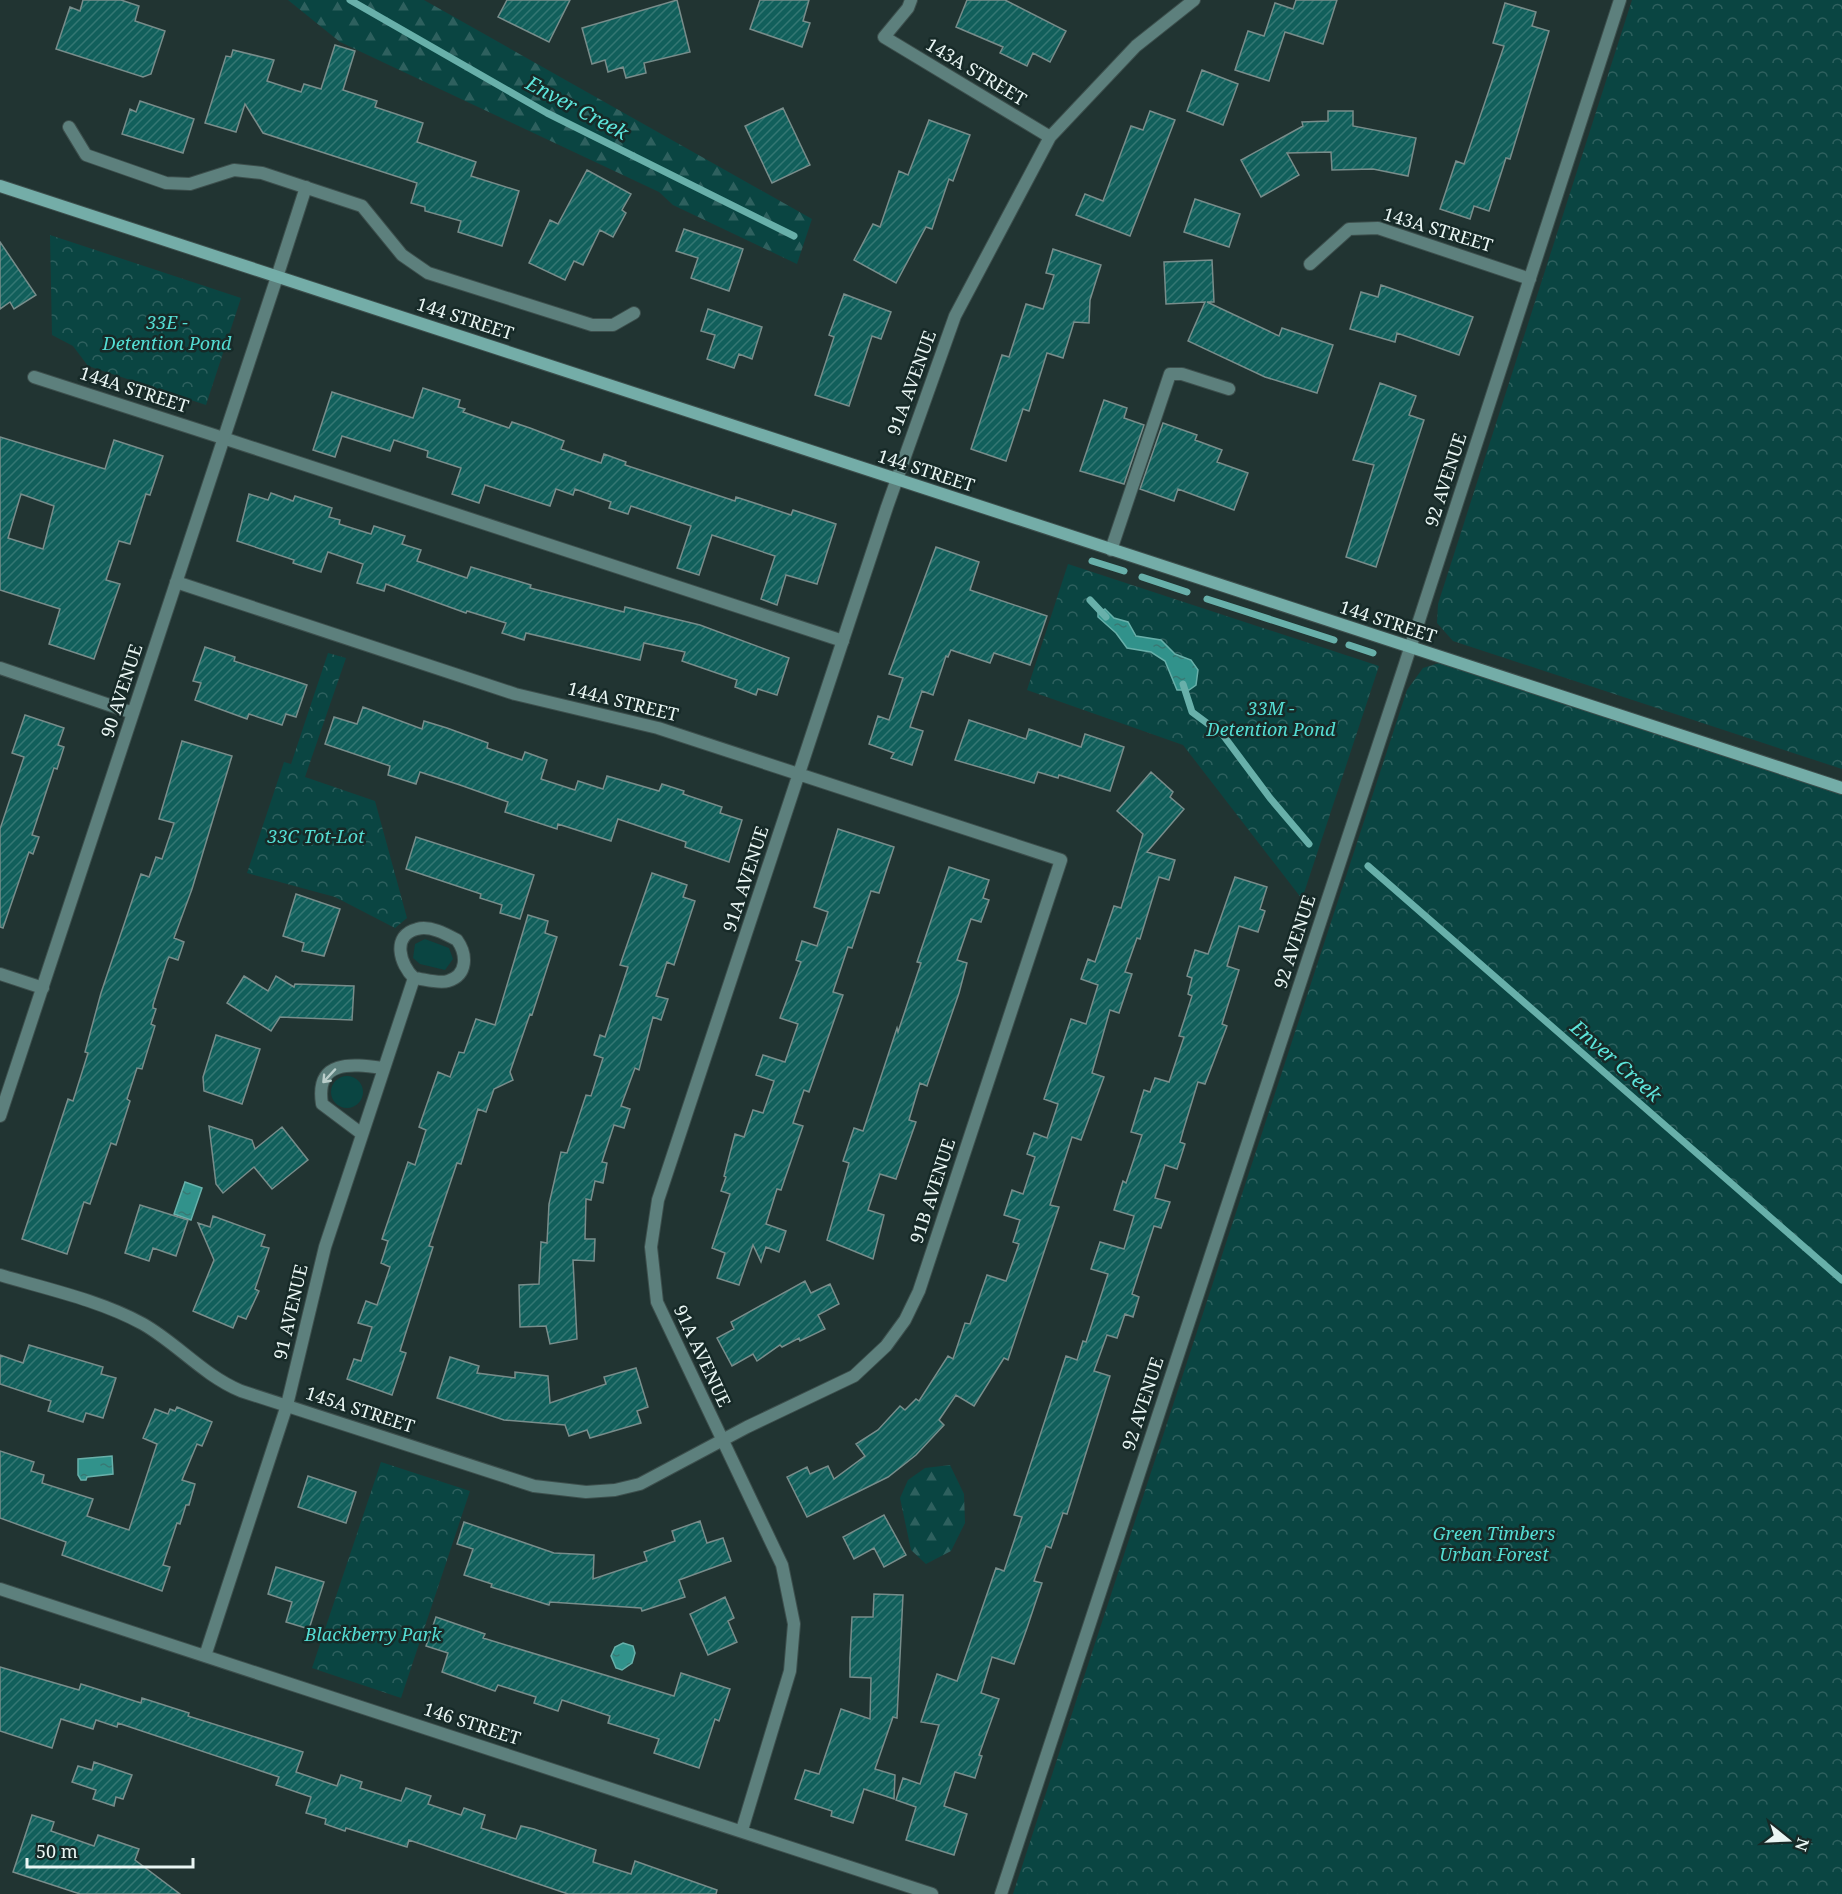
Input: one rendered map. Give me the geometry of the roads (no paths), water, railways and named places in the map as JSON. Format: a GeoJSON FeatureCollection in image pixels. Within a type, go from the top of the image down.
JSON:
{"type":"FeatureCollection","features":[{"type":"Feature","properties":{"kind":"main road","name":"144 STREET"},"geometry":{"type":"LineString","coordinates":[[0,186],[1842,788]]}},
{"type":"Feature","properties":{"kind":"street","name":"143A STREET"},"geometry":{"type":"LineString","coordinates":[[911,0],[908,8],[884,37],[1050,137]]}},
{"type":"Feature","properties":{"kind":"street","name":"91A AVENUE"},"geometry":{"type":"LineString","coordinates":[[742,1830],[790,1671],[794,1624],[782,1565],[662,1319],[651,1266],[653,1232],[663,1185],[896,480],[955,316],[1050,137],[1136,46],[1194,0]]}},
{"type":"Feature","properties":{"kind":"street","name":"92 AVENUE"},"geometry":{"type":"LineString","coordinates":[[1001,1894],[1620,0]]}},
{"type":"Feature","properties":{"kind":"street"},"geometry":{"type":"LineString","coordinates":[[69,127],[86,155],[166,183],[190,184],[234,170],[262,173],[362,206],[402,255],[428,273],[592,325],[614,325],[634,313]]}},
{"type":"Feature","properties":{"kind":"street","name":"90 AVENUE"},"geometry":{"type":"LineString","coordinates":[[0,1116],[306,187]]}},
{"type":"Feature","properties":{"kind":"street","name":"143A STREET"},"geometry":{"type":"LineString","coordinates":[[1310,264],[1349,229],[1378,228],[1530,279]]}},
{"type":"Feature","properties":{"kind":"street"},"geometry":{"type":"LineString","coordinates":[[1111,550],[1170,374],[1182,374],[1229,389]]}},
{"type":"Feature","properties":{"kind":"street","name":"144A STREET"},"geometry":{"type":"LineString","coordinates":[[34,376],[843,641]]}},
{"type":"Feature","properties":{"kind":"street","name":"144A STREET"},"geometry":{"type":"LineString","coordinates":[[176,582],[515,694],[650,725],[1061,860]]}},
{"type":"Feature","properties":{"kind":"street"},"geometry":{"type":"LineString","coordinates":[[0,668],[133,713]]}},
{"type":"Feature","properties":{"kind":"street","name":"91B AVENUE"},"geometry":{"type":"LineString","coordinates":[[722,1441],[854,1376],[886,1346],[905,1320],[919,1291],[1061,860]]}},
{"type":"Feature","properties":{"kind":"street"},"geometry":{"type":"LineString","coordinates":[[417,929],[431,929],[457,940],[465,957],[462,969],[456,977],[447,982],[414,978],[401,960],[400,947],[407,934],[417,929]]}},
{"type":"Feature","properties":{"kind":"street"},"geometry":{"type":"LineString","coordinates":[[0,974],[43,987]]}},
{"type":"Feature","properties":{"kind":"street","name":"91 AVENUE"},"geometry":{"type":"LineString","coordinates":[[205,1656],[287,1405],[325,1247],[414,978]]}},
{"type":"Feature","properties":{"kind":"street"},"geometry":{"type":"LineString","coordinates":[[362,1134],[322,1104],[323,1082],[329,1073],[339,1066],[383,1068]]}},
{"type":"Feature","properties":{"kind":"street","name":"145A STREET"},"geometry":{"type":"LineString","coordinates":[[0,1275],[111,1309],[144,1325],[224,1384],[534,1486],[586,1492],[615,1490],[640,1484],[722,1441]]}},
{"type":"Feature","properties":{"kind":"street","name":"146 STREET"},"geometry":{"type":"LineString","coordinates":[[0,1589],[932,1894]]}},
{"type":"Feature","properties":{"kind":"water"},"geometry":{"type":"Polygon","coordinates":[[[1105,609],[1114,618],[1128,622],[1136,636],[1161,640],[1175,654],[1191,660],[1198,670],[1196,685],[1189,690],[1177,690],[1165,661],[1151,652],[1127,648],[1116,633],[1098,617],[1098,613],[1105,609]]]}},
{"type":"Feature","properties":{"kind":"water"},"geometry":{"type":"Polygon","coordinates":[[[185,1182],[202,1188],[191,1220],[174,1214],[185,1182]]]}},
{"type":"Feature","properties":{"kind":"water"},"geometry":{"type":"Polygon","coordinates":[[[112,1456],[113,1474],[87,1477],[86,1480],[81,1480],[78,1475],[78,1459],[112,1456]]]}},
{"type":"Feature","properties":{"kind":"water"},"geometry":{"type":"Polygon","coordinates":[[[623,1643],[633,1646],[635,1653],[632,1663],[622,1670],[616,1668],[611,1656],[615,1647],[623,1643]]]}},
{"type":"Feature","properties":{"kind":"waterway","name":"Enver Creek"},"geometry":{"type":"LineString","coordinates":[[350,0],[547,113],[794,236]]}},
{"type":"Feature","properties":{"kind":"waterway"},"geometry":{"type":"LineString","coordinates":[[1092,561],[1124,571]]}},
{"type":"Feature","properties":{"kind":"waterway"},"geometry":{"type":"LineString","coordinates":[[1142,577],[1187,592]]}},
{"type":"Feature","properties":{"kind":"waterway"},"geometry":{"type":"LineString","coordinates":[[1207,599],[1334,640]]}},
{"type":"Feature","properties":{"kind":"waterway","name":"Enver Creek"},"geometry":{"type":"LineString","coordinates":[[1090,600],[1106,617]]}},
{"type":"Feature","properties":{"kind":"waterway"},"geometry":{"type":"LineString","coordinates":[[1349,645],[1373,653]]}},
{"type":"Feature","properties":{"kind":"waterway","name":"Enver Creek"},"geometry":{"type":"LineString","coordinates":[[1183,684],[1192,712],[1223,735],[1270,798],[1309,844]]}},
{"type":"Feature","properties":{"kind":"waterway","name":"Enver Creek"},"geometry":{"type":"LineString","coordinates":[[1368,866],[1842,1280]]}},
{"type":"Feature","properties":{"kind":"park label","name":"33E - Detention Pond"},"geometry":{"type":"Point","coordinates":[167,333]}},
{"type":"Feature","properties":{"kind":"park label","name":"33M - Detention Pond"},"geometry":{"type":"Point","coordinates":[1271,719]}},
{"type":"Feature","properties":{"kind":"park label","name":"33C Tot-Lot"},"geometry":{"type":"Point","coordinates":[316,837]}},
{"type":"Feature","properties":{"kind":"park label","name":"Green Timbers Urban Forest"},"geometry":{"type":"Point","coordinates":[1494,1544]}},
{"type":"Feature","properties":{"kind":"park label","name":"Blackberry Park"},"geometry":{"type":"Point","coordinates":[373,1635]}}]}
